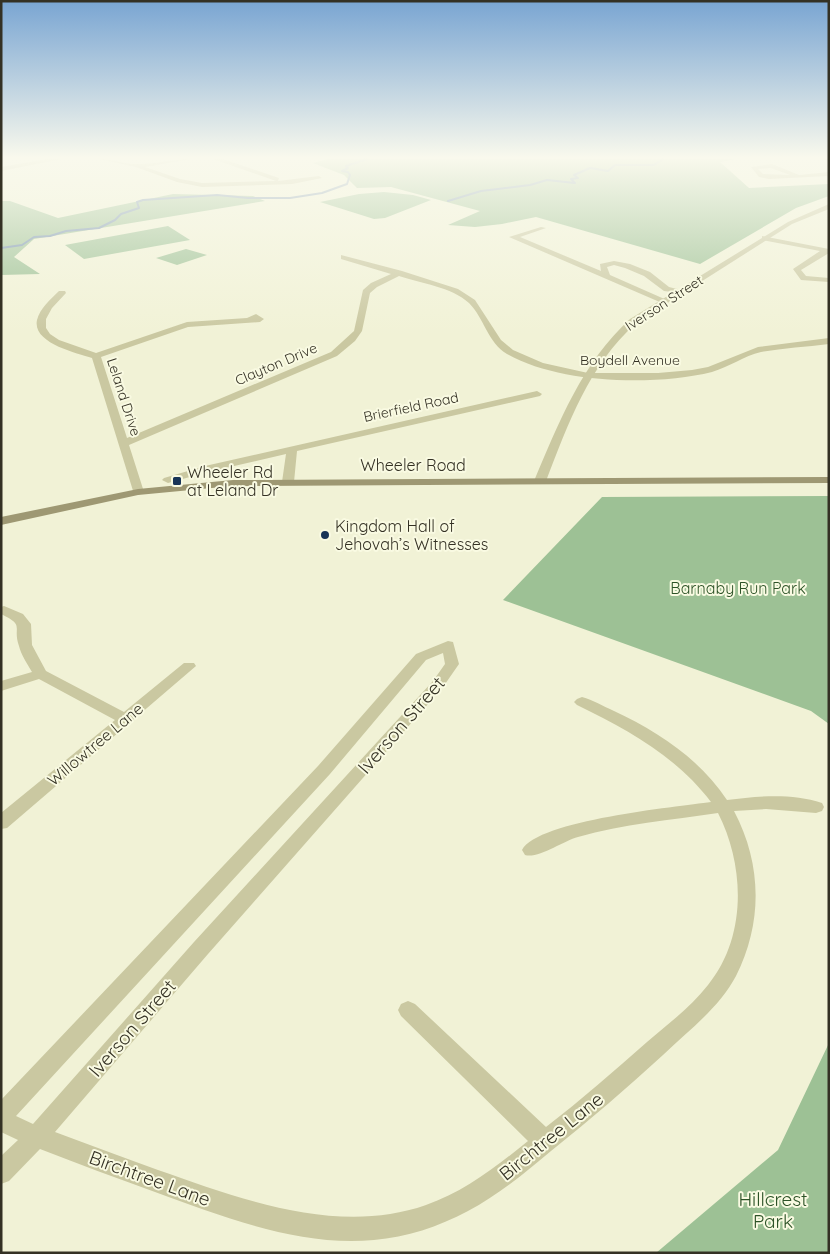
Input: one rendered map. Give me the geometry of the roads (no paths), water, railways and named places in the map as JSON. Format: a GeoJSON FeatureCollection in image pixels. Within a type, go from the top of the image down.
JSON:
{"type":"FeatureCollection","features":[{"type":"Feature","properties":{"kind":"main road","name":"Wheeler Road"},"geometry":{"type":"LineString","coordinates":[[1,521],[138,492],[203,485],[288,482],[829,480]]}},
{"type":"Feature","properties":{"kind":"street","name":"Iverson Street"},"geometry":{"type":"LineString","coordinates":[[540,481],[588,376],[612,340],[622,330],[664,301],[800,218]]}},
{"type":"Feature","properties":{"kind":"street"},"geometry":{"type":"LineString","coordinates":[[543,228],[513,237],[664,301]]}},
{"type":"Feature","properties":{"kind":"street"},"geometry":{"type":"LineString","coordinates":[[765,238],[827,251]]}},
{"type":"Feature","properties":{"kind":"street"},"geometry":{"type":"LineString","coordinates":[[827,251],[797,268],[804,278],[829,280]]}},
{"type":"Feature","properties":{"kind":"street","name":"Boydell Avenue"},"geometry":{"type":"LineString","coordinates":[[344,256],[443,286],[464,296],[474,306],[498,342],[510,352],[552,368],[588,376],[641,376],[692,373],[711,369],[758,350],[829,341]]}},
{"type":"Feature","properties":{"kind":"street"},"geometry":{"type":"LineString","coordinates":[[606,276],[603,266],[618,264],[647,274],[667,289],[681,291]]}},
{"type":"Feature","properties":{"kind":"street","name":"Clayton Drive"},"geometry":{"type":"LineString","coordinates":[[124,443],[334,354],[352,339],[358,331],[366,292],[374,285],[399,273]]}},
{"type":"Feature","properties":{"kind":"street","name":"Leland Drive"},"geometry":{"type":"LineString","coordinates":[[62,293],[45,309],[41,324],[44,334],[60,344],[96,356],[138,492]]}},
{"type":"Feature","properties":{"kind":"street"},"geometry":{"type":"LineString","coordinates":[[96,356],[187,325],[250,319]]}},
{"type":"Feature","properties":{"kind":"street","name":"Brierfield Road"},"geometry":{"type":"LineString","coordinates":[[168,480],[196,471],[537,394]]}},
{"type":"Feature","properties":{"kind":"street"},"geometry":{"type":"LineString","coordinates":[[288,482],[292,449]]}},
{"type":"Feature","properties":{"kind":"street"},"geometry":{"type":"LineString","coordinates":[[4,610],[18,617],[24,624],[25,645],[40,674],[126,719]]}},
{"type":"Feature","properties":{"kind":"street","name":"Iverson Street"},"geometry":{"type":"LineString","coordinates":[[1,1116],[318,777],[421,657],[448,645],[452,664],[438,684],[36,1137],[1,1173]]}},
{"type":"Feature","properties":{"kind":"street","name":"Willowtree Lane"},"geometry":{"type":"LineString","coordinates":[[1,822],[189,666]]}},
{"type":"Feature","properties":{"kind":"street"},"geometry":{"type":"LineString","coordinates":[[1,686],[40,674]]}},
{"type":"Feature","properties":{"kind":"street","name":"Birchtree Lane"},"geometry":{"type":"LineString","coordinates":[[1,1121],[36,1137],[212,1200],[276,1218],[330,1229],[406,1223],[444,1211],[466,1201],[493,1183],[583,1112],[710,997],[727,973],[740,943],[747,910],[748,878],[742,848],[723,807],[703,783],[668,749],[641,731],[582,702]]}},
{"type":"Feature","properties":{"kind":"street"},"geometry":{"type":"LineString","coordinates":[[531,850],[561,835],[600,825],[778,801],[816,807]]}},
{"type":"Feature","properties":{"kind":"street"},"geometry":{"type":"LineString","coordinates":[[408,1010],[545,1142]]}},
{"type":"Feature","properties":{"kind":"waterway"},"geometry":{"type":"LineString","coordinates":[[1,248],[22,245],[34,237],[50,236],[66,231],[99,228],[117,218]]}},
{"type":"Feature","properties":{"kind":"place","name":"Wheeler Rd at Leland Dr"},"geometry":{"type":"Point","coordinates":[177,481]}},
{"type":"Feature","properties":{"kind":"place","name":"Kingdom Hall of Jehovah’s Witnesses"},"geometry":{"type":"Point","coordinates":[325,535]}},
{"type":"Feature","properties":{"kind":"park label","name":"Barnaby Run Park"},"geometry":{"type":"Point","coordinates":[738,588]}},
{"type":"Feature","properties":{"kind":"park label","name":"Hillcrest Park"},"geometry":{"type":"Point","coordinates":[773,1210]}}]}
